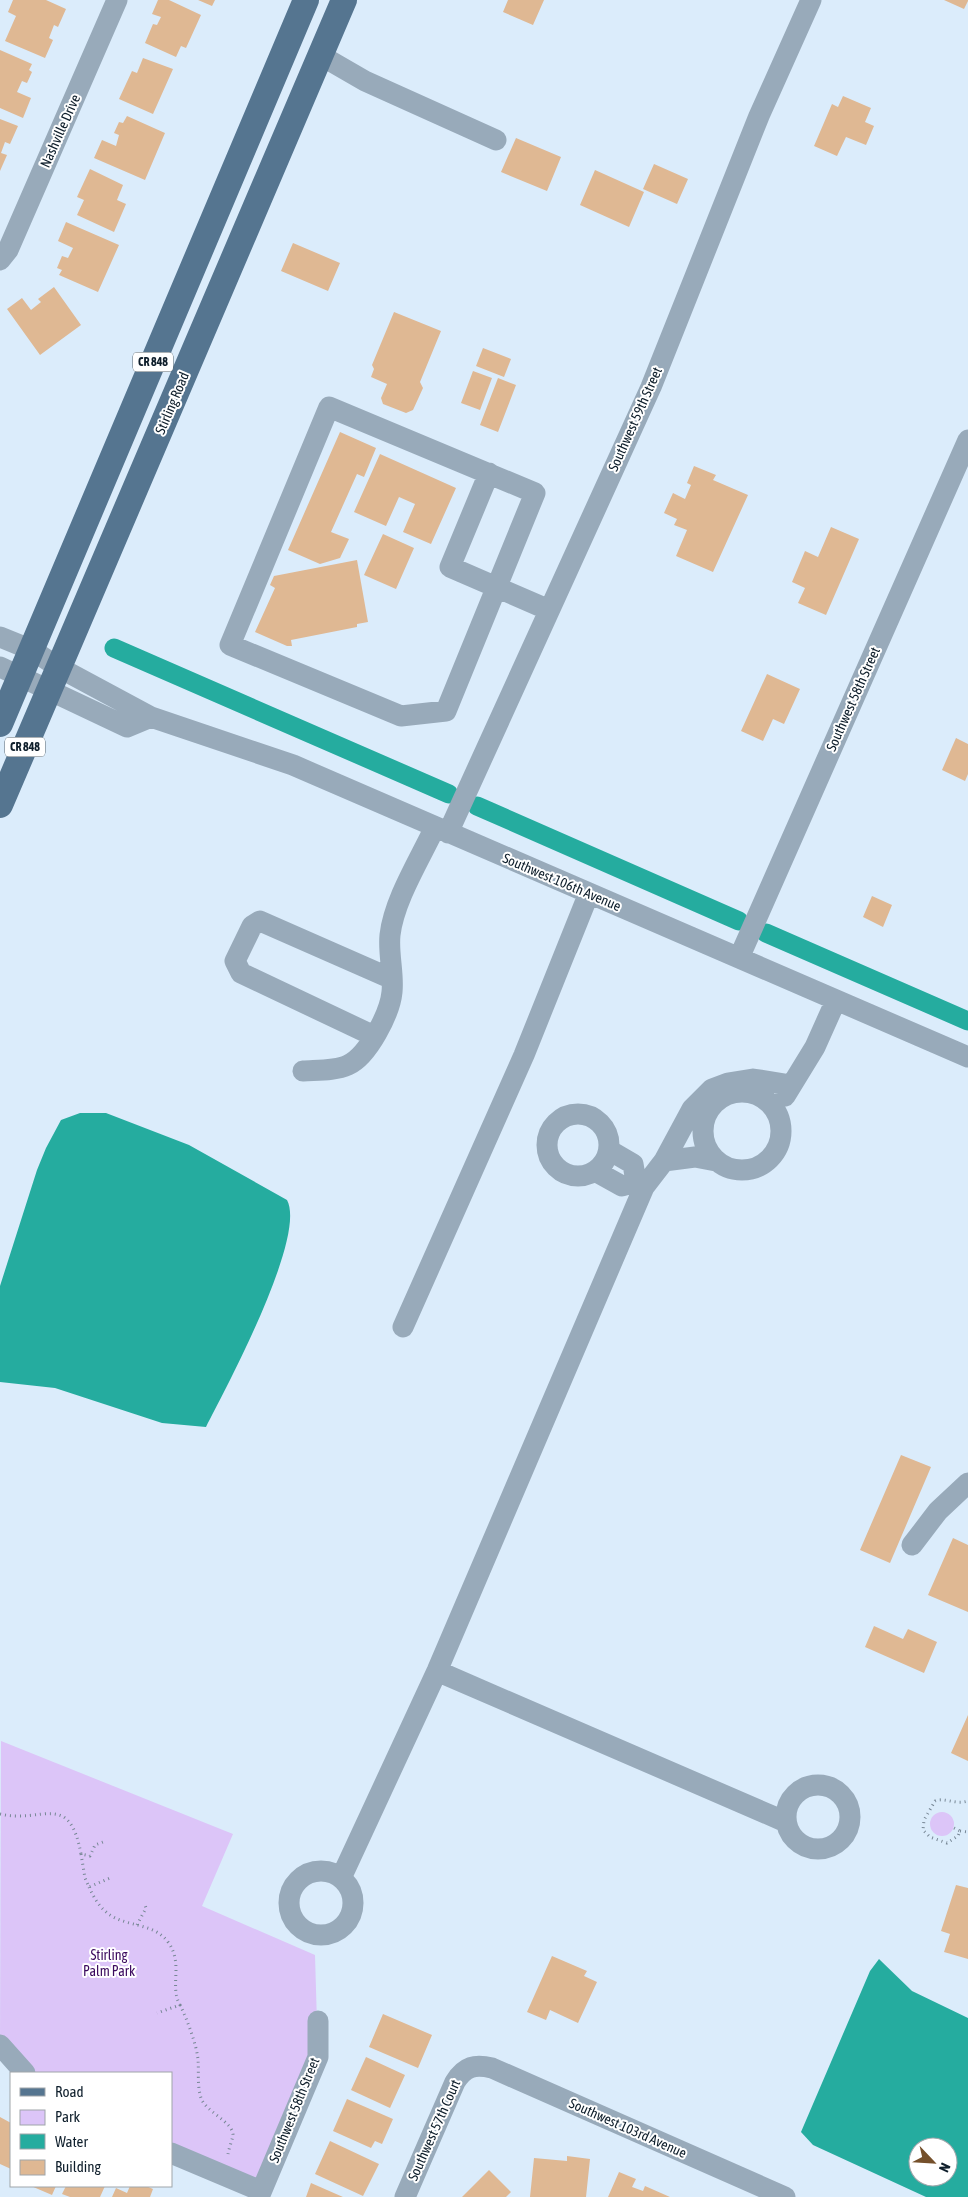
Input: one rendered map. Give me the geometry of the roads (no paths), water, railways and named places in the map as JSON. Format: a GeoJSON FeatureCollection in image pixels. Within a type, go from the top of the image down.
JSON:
{"type":"FeatureCollection","features":[{"type":"Feature","properties":{"kind":"main road","name":"CR 848"},"geometry":{"type":"LineString","coordinates":[[0,724],[10,671],[32,650],[306,0]]}},
{"type":"Feature","properties":{"kind":"main road","name":"Stirling Road"},"geometry":{"type":"LineString","coordinates":[[0,805],[344,0]]}},
{"type":"Feature","properties":{"kind":"street","name":"Nashville Drive"},"geometry":{"type":"LineString","coordinates":[[0,260],[8,250],[118,0]]}},
{"type":"Feature","properties":{"kind":"street","name":"Southwest 59th Street"},"geometry":{"type":"LineString","coordinates":[[303,1071],[349,1065],[358,1057],[374,1036],[390,1004],[392,979],[390,935],[396,912],[442,830],[549,610],[651,387],[759,116],[811,0]]}},
{"type":"Feature","properties":{"kind":"street"},"geometry":{"type":"LineString","coordinates":[[320,55],[364,81],[496,140]]}},
{"type":"Feature","properties":{"kind":"street"},"geometry":{"type":"LineString","coordinates":[[330,407],[535,493],[497,586],[446,711],[401,716],[230,644],[330,407]]}},
{"type":"Feature","properties":{"kind":"street","name":"Southwest 58th Street"},"geometry":{"type":"LineString","coordinates":[[739,958],[968,440]]}},
{"type":"Feature","properties":{"kind":"street"},"geometry":{"type":"LineString","coordinates":[[489,473],[450,567],[549,610]]}},
{"type":"Feature","properties":{"kind":"street","name":"Southwest 106th Avenue"},"geometry":{"type":"LineString","coordinates":[[0,637],[32,650],[54,678],[127,727],[151,717],[293,765],[968,1058]]}},
{"type":"Feature","properties":{"kind":"street"},"geometry":{"type":"LineString","coordinates":[[10,671],[54,678]]}},
{"type":"Feature","properties":{"kind":"street"},"geometry":{"type":"LineString","coordinates":[[403,1327],[524,1054],[589,893]]}},
{"type":"Feature","properties":{"kind":"street"},"geometry":{"type":"LineString","coordinates":[[374,1036],[241,973],[235,961],[252,926],[260,921],[392,979]]}},
{"type":"Feature","properties":{"kind":"street"},"geometry":{"type":"LineString","coordinates":[[779,1118],[763,1098],[739,1092],[726,1096],[716,1103],[706,1119],[704,1138],[708,1150],[716,1160],[727,1167],[740,1171],[764,1164],[773,1155],[779,1143],[781,1131],[779,1118],[781,1103],[815,1047],[836,1000]]}},
{"type":"Feature","properties":{"kind":"street"},"geometry":{"type":"LineString","coordinates":[[664,1161],[692,1109],[712,1089],[728,1083],[753,1079],[791,1085]]}},
{"type":"Feature","properties":{"kind":"street"},"geometry":{"type":"LineString","coordinates":[[763,1098],[791,1085]]}},
{"type":"Feature","properties":{"kind":"street"},"geometry":{"type":"LineString","coordinates":[[581,1114],[600,1122],[606,1130],[609,1150],[606,1160],[595,1172],[581,1177],[570,1176],[561,1172],[553,1165],[548,1155],[548,1135],[554,1125],[561,1119],[581,1114]]}},
{"type":"Feature","properties":{"kind":"street"},"geometry":{"type":"LineString","coordinates":[[341,1878],[437,1671],[640,1184],[664,1161],[688,1143],[704,1138]]}},
{"type":"Feature","properties":{"kind":"street"},"geometry":{"type":"LineString","coordinates":[[609,1150],[633,1164],[640,1184]]}},
{"type":"Feature","properties":{"kind":"street"},"geometry":{"type":"LineString","coordinates":[[664,1161],[695,1157],[716,1160]]}},
{"type":"Feature","properties":{"kind":"street"},"geometry":{"type":"LineString","coordinates":[[595,1172],[622,1186],[640,1184]]}},
{"type":"Feature","properties":{"kind":"street"},"geometry":{"type":"LineString","coordinates":[[912,1544],[938,1511],[968,1483]]}},
{"type":"Feature","properties":{"kind":"street"},"geometry":{"type":"LineString","coordinates":[[437,1671],[786,1822]]}},
{"type":"Feature","properties":{"kind":"street","name":"Southwest 58th Street"},"geometry":{"type":"LineString","coordinates":[[260,2194],[318,2057],[318,2021]]}},
{"type":"Feature","properties":{"kind":"street"},"geometry":{"type":"LineString","coordinates":[[0,2045],[24,2072]]}},
{"type":"Feature","properties":{"kind":"street","name":"Southwest 103rd Avenue"},"geometry":{"type":"LineString","coordinates":[[468,2067],[478,2065],[492,2068],[785,2197]]}},
{"type":"Feature","properties":{"kind":"street","name":"Southwest 57th Court"},"geometry":{"type":"LineString","coordinates":[[405,2197],[455,2082],[468,2067]]}},
{"type":"Feature","properties":{"kind":"street"},"geometry":{"type":"LineString","coordinates":[[172,2153],[260,2194]]}},
{"type":"Feature","properties":{"kind":"water"},"geometry":{"type":"Polygon","coordinates":[[[80,1113],[106,1113],[189,1145],[287,1200],[290,1219],[286,1246],[275,1278],[246,1348],[206,1427],[162,1423],[55,1388],[0,1382],[0,1286],[37,1170],[46,1148],[61,1120],[80,1113]]]}},
{"type":"Feature","properties":{"kind":"water"},"geometry":{"type":"Polygon","coordinates":[[[879,1959],[912,1991],[968,2018],[968,2197],[926,2197],[813,2145],[801,2132],[870,1971],[879,1959]]]}},
{"type":"Feature","properties":{"kind":"waterway"},"geometry":{"type":"LineString","coordinates":[[114,648],[449,794]]}},
{"type":"Feature","properties":{"kind":"waterway"},"geometry":{"type":"LineString","coordinates":[[477,806],[739,921]]}},
{"type":"Feature","properties":{"kind":"waterway"},"geometry":{"type":"LineString","coordinates":[[766,933],[968,1021]]}},
{"type":"Feature","properties":{"kind":"park label","name":"Stirling Palm Park"},"geometry":{"type":"Point","coordinates":[109,1964]}}]}
